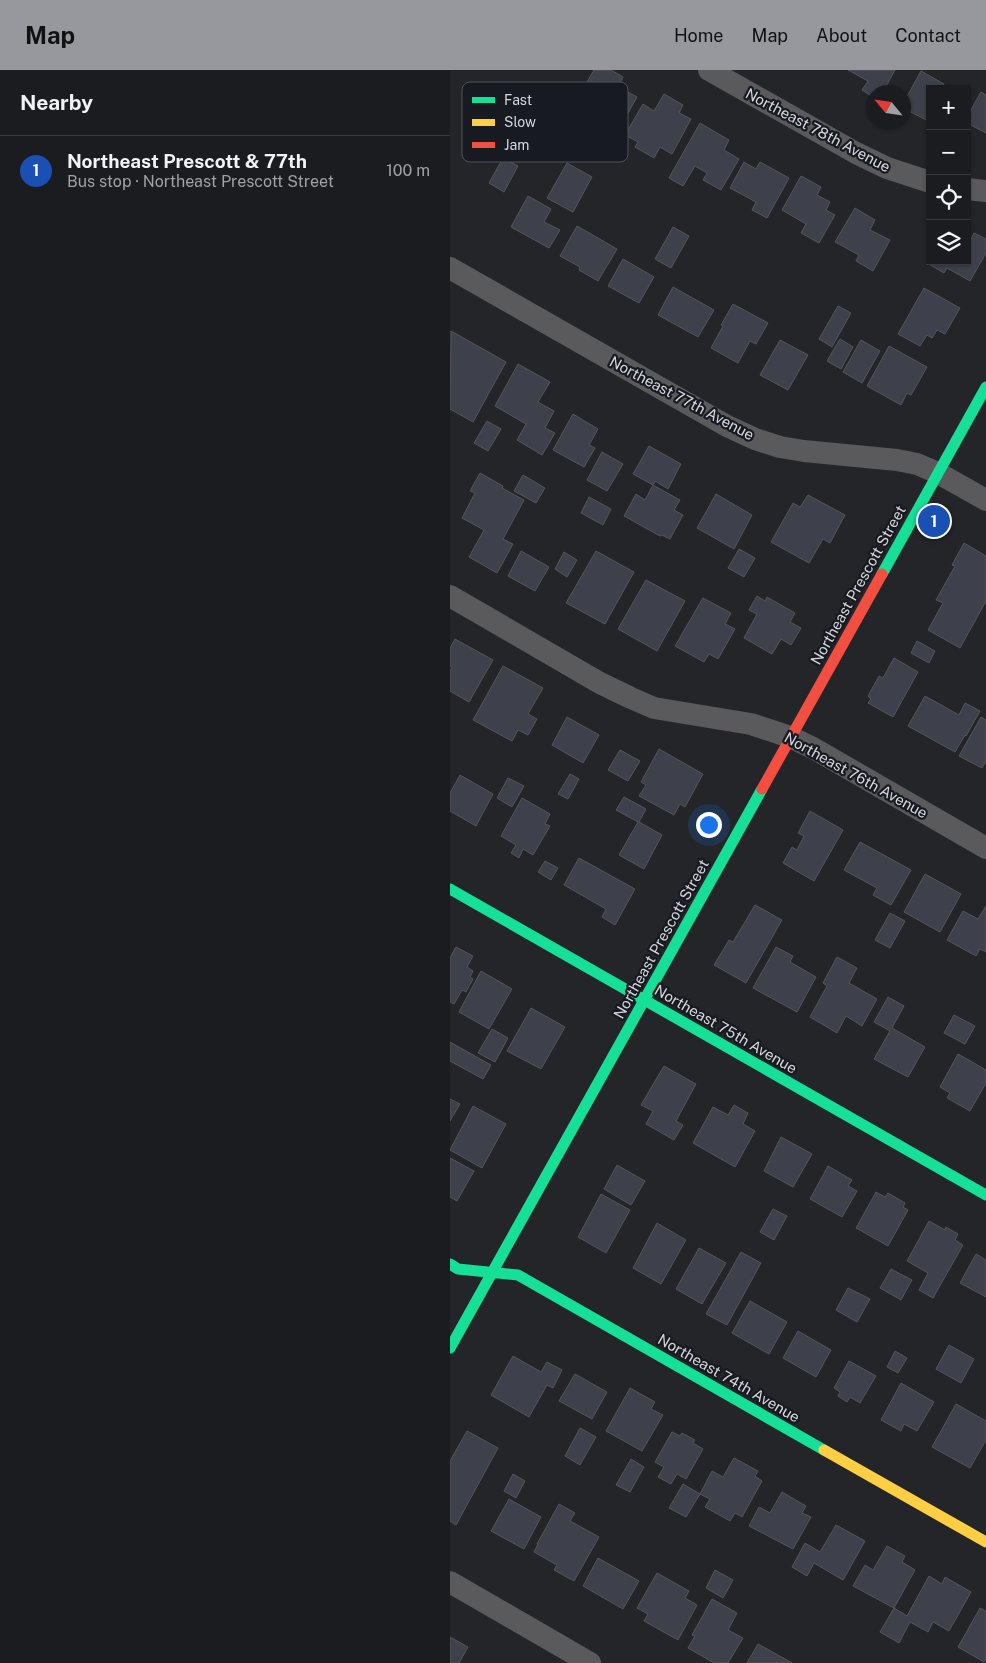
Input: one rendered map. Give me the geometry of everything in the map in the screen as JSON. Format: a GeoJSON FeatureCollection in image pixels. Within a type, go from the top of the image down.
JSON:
{"type":"FeatureCollection","features":[{"type":"Feature","properties":{"kind":"street","name":"Northeast 78th Avenue"},"geometry":{"type":"LineString","coordinates":[[709,70],[856,153],[887,168],[926,181]]}},
{"type":"Feature","properties":{"kind":"street"},"geometry":{"type":"LineString","coordinates":[[971,189],[986,191]]}},
{"type":"Feature","properties":{"kind":"street","name":"Northeast 77th Avenue"},"geometry":{"type":"LineString","coordinates":[[450,268],[727,426],[755,439],[780,447],[804,451],[898,460],[917,464],[938,473],[986,500]]}},
{"type":"Feature","properties":{"kind":"street","name":"Northeast Prescott Street"},"geometry":{"type":"LineString","coordinates":[[450,1348],[986,386]]}},
{"type":"Feature","properties":{"kind":"street","name":"Northeast 76th Avenue"},"geometry":{"type":"LineString","coordinates":[[450,596],[600,683],[654,708],[751,724],[790,737],[813,748],[986,848]]}},
{"type":"Feature","properties":{"kind":"street","name":"Northeast 75th Avenue"},"geometry":{"type":"LineString","coordinates":[[450,889],[986,1195]]}},
{"type":"Feature","properties":{"kind":"street","name":"Northeast 74th Avenue"},"geometry":{"type":"LineString","coordinates":[[450,1264],[458,1269],[518,1275],[986,1542]]}},
{"type":"Feature","properties":{"kind":"street"},"geometry":{"type":"LineString","coordinates":[[450,1582],[590,1663]]}},
{"type":"Feature","properties":{"kind":"building"},"geometry":{"type":"Polygon","coordinates":[[[594,70],[611,70],[623,77],[620,82],[587,82],[594,70]]]}},
{"type":"Feature","properties":{"kind":"building"},"geometry":{"type":"Polygon","coordinates":[[[848,70],[895,70],[887,85],[866,85],[866,93],[862,90],[868,81],[848,70]]]}},
{"type":"Feature","properties":{"kind":"building"},"geometry":{"type":"Polygon","coordinates":[[[921,71],[944,84],[926,85],[926,120],[911,112],[911,89],[921,71]]]}},
{"type":"Feature","properties":{"kind":"building"},"geometry":{"type":"Polygon","coordinates":[[[628,92],[637,97],[628,113],[628,92]]]}},
{"type":"Feature","properties":{"kind":"building"},"geometry":{"type":"Polygon","coordinates":[[[981,92],[986,95],[986,133],[971,125],[971,110],[981,92]]]}},
{"type":"Feature","properties":{"kind":"building"},"geometry":{"type":"Polygon","coordinates":[[[664,94],[683,105],[679,113],[691,119],[672,154],[660,147],[654,158],[635,147],[638,142],[628,137],[628,130],[643,104],[654,111],[664,94]]]}},
{"type":"Feature","properties":{"kind":"building"},"geometry":{"type":"Polygon","coordinates":[[[700,123],[729,140],[724,150],[739,159],[721,190],[703,180],[707,173],[695,166],[683,186],[669,178],[700,123]]]}},
{"type":"Feature","properties":{"kind":"building"},"geometry":{"type":"Polygon","coordinates":[[[501,162],[510,162],[518,166],[504,192],[489,183],[501,162]]]}},
{"type":"Feature","properties":{"kind":"building"},"geometry":{"type":"Polygon","coordinates":[[[744,162],[756,169],[760,162],[789,178],[767,218],[752,210],[756,202],[730,188],[744,162]]]}},
{"type":"Feature","properties":{"kind":"building"},"geometry":{"type":"Polygon","coordinates":[[[567,163],[592,177],[573,212],[547,198],[567,163]]]}},
{"type":"Feature","properties":{"kind":"building"},"geometry":{"type":"Polygon","coordinates":[[[801,176],[821,187],[817,195],[830,202],[826,210],[835,215],[819,243],[801,233],[806,224],[782,210],[801,176]]]}},
{"type":"Feature","properties":{"kind":"building"},"geometry":{"type":"Polygon","coordinates":[[[528,196],[551,209],[544,222],[560,230],[549,248],[511,227],[528,196]]]}},
{"type":"Feature","properties":{"kind":"building"},"geometry":{"type":"Polygon","coordinates":[[[855,208],[875,220],[870,230],[890,240],[873,271],[856,261],[859,255],[835,242],[855,208]]]}},
{"type":"Feature","properties":{"kind":"building"},"geometry":{"type":"Polygon","coordinates":[[[577,226],[617,249],[598,281],[579,270],[580,267],[560,256],[577,226]]]}},
{"type":"Feature","properties":{"kind":"building"},"geometry":{"type":"Polygon","coordinates":[[[673,227],[689,236],[671,268],[655,259],[673,227]]]}},
{"type":"Feature","properties":{"kind":"building"},"geometry":{"type":"Polygon","coordinates":[[[974,233],[986,239],[986,253],[970,281],[947,268],[944,273],[930,265],[971,265],[971,239],[974,233]]]}},
{"type":"Feature","properties":{"kind":"building"},"geometry":{"type":"Polygon","coordinates":[[[623,259],[654,277],[639,303],[608,286],[623,259]]]}},
{"type":"Feature","properties":{"kind":"building"},"geometry":{"type":"Polygon","coordinates":[[[673,287],[714,310],[698,337],[658,315],[673,287]]]}},
{"type":"Feature","properties":{"kind":"building"},"geometry":{"type":"Polygon","coordinates":[[[924,288],[960,308],[945,334],[937,330],[932,338],[927,335],[920,346],[898,334],[924,288]]]}},
{"type":"Feature","properties":{"kind":"building"},"geometry":{"type":"Polygon","coordinates":[[[733,304],[768,323],[756,344],[750,341],[738,363],[711,348],[733,304]]]}},
{"type":"Feature","properties":{"kind":"building"},"geometry":{"type":"Polygon","coordinates":[[[838,306],[851,313],[832,347],[819,339],[838,306]]]}},
{"type":"Feature","properties":{"kind":"building"},"geometry":{"type":"Polygon","coordinates":[[[451,331],[506,362],[473,422],[450,409],[451,331]]]}},
{"type":"Feature","properties":{"kind":"building"},"geometry":{"type":"Polygon","coordinates":[[[840,339],[853,347],[841,369],[827,361],[840,339]]]}},
{"type":"Feature","properties":{"kind":"building"},"geometry":{"type":"Polygon","coordinates":[[[780,340],[808,355],[788,390],[760,375],[780,340]]]}},
{"type":"Feature","properties":{"kind":"building"},"geometry":{"type":"Polygon","coordinates":[[[861,340],[880,351],[862,383],[843,372],[861,340]]]}},
{"type":"Feature","properties":{"kind":"building"},"geometry":{"type":"Polygon","coordinates":[[[889,346],[927,367],[911,395],[907,393],[901,405],[867,386],[889,346]]]}},
{"type":"Feature","properties":{"kind":"building"},"geometry":{"type":"Polygon","coordinates":[[[518,364],[550,382],[538,402],[554,411],[545,428],[555,433],[542,455],[517,440],[526,424],[495,406],[518,364]]]}},
{"type":"Feature","properties":{"kind":"building"},"geometry":{"type":"Polygon","coordinates":[[[573,414],[598,429],[589,445],[595,448],[584,467],[553,450],[573,414]]]}},
{"type":"Feature","properties":{"kind":"building"},"geometry":{"type":"Polygon","coordinates":[[[487,421],[501,429],[488,451],[474,443],[487,421]]]}},
{"type":"Feature","properties":{"kind":"building"},"geometry":{"type":"Polygon","coordinates":[[[649,446],[681,464],[668,489],[655,481],[653,485],[633,474],[649,446]]]}},
{"type":"Feature","properties":{"kind":"building"},"geometry":{"type":"Polygon","coordinates":[[[602,452],[623,464],[607,491],[587,480],[602,452]]]}},
{"type":"Feature","properties":{"kind":"building"},"geometry":{"type":"Polygon","coordinates":[[[480,473],[524,500],[503,539],[513,544],[497,573],[469,557],[484,530],[462,518],[475,493],[470,491],[480,473]]]}},
{"type":"Feature","properties":{"kind":"building"},"geometry":{"type":"Polygon","coordinates":[[[523,475],[545,488],[536,503],[514,491],[523,475]]]}},
{"type":"Feature","properties":{"kind":"building"},"geometry":{"type":"Polygon","coordinates":[[[653,485],[680,500],[674,510],[683,515],[670,539],[662,535],[660,536],[624,516],[636,494],[645,500],[653,485]]]}},
{"type":"Feature","properties":{"kind":"building"},"geometry":{"type":"Polygon","coordinates":[[[716,494],[752,515],[734,549],[697,528],[716,494]]]}},
{"type":"Feature","properties":{"kind":"building"},"geometry":{"type":"Polygon","coordinates":[[[808,495],[845,515],[830,543],[823,539],[809,563],[771,542],[793,503],[800,507],[808,495]]]}},
{"type":"Feature","properties":{"kind":"building"},"geometry":{"type":"Polygon","coordinates":[[[589,497],[611,509],[603,525],[581,513],[589,497]]]}},
{"type":"Feature","properties":{"kind":"building"},"geometry":{"type":"Polygon","coordinates":[[[964,543],[986,556],[986,601],[960,648],[928,630],[943,603],[936,600],[955,566],[952,565],[964,543]]]}},
{"type":"Feature","properties":{"kind":"building"},"geometry":{"type":"Polygon","coordinates":[[[739,549],[755,558],[744,577],[728,568],[739,549]]]}},
{"type":"Feature","properties":{"kind":"building"},"geometry":{"type":"Polygon","coordinates":[[[521,551],[549,567],[535,591],[508,576],[521,551]]]}},
{"type":"Feature","properties":{"kind":"building"},"geometry":{"type":"Polygon","coordinates":[[[596,551],[634,572],[605,624],[566,603],[596,551]]]}},
{"type":"Feature","properties":{"kind":"building"},"geometry":{"type":"Polygon","coordinates":[[[564,552],[577,560],[567,577],[555,569],[564,552]]]}},
{"type":"Feature","properties":{"kind":"building"},"geometry":{"type":"Polygon","coordinates":[[[646,580],[685,601],[657,651],[618,629],[646,580]]]}},
{"type":"Feature","properties":{"kind":"building"},"geometry":{"type":"Polygon","coordinates":[[[757,596],[765,601],[767,597],[795,613],[790,622],[801,628],[791,645],[781,639],[772,654],[744,638],[757,614],[749,610],[757,596]]]}},
{"type":"Feature","properties":{"kind":"building"},"geometry":{"type":"Polygon","coordinates":[[[703,598],[731,613],[725,624],[735,629],[718,659],[709,654],[704,662],[675,646],[703,598]]]}},
{"type":"Feature","properties":{"kind":"building"},"geometry":{"type":"Polygon","coordinates":[[[455,639],[493,660],[469,702],[450,691],[450,671],[452,667],[450,666],[450,648],[455,639]]]}},
{"type":"Feature","properties":{"kind":"building"},"geometry":{"type":"Polygon","coordinates":[[[917,641],[935,651],[929,663],[911,653],[917,641]]]}},
{"type":"Feature","properties":{"kind":"building"},"geometry":{"type":"Polygon","coordinates":[[[894,658],[918,672],[893,717],[868,703],[871,699],[868,696],[879,676],[883,678],[894,658]]]}},
{"type":"Feature","properties":{"kind":"building"},"geometry":{"type":"Polygon","coordinates":[[[503,666],[543,688],[528,714],[537,719],[528,735],[518,730],[512,741],[473,720],[503,666]]]}},
{"type":"Feature","properties":{"kind":"building"},"geometry":{"type":"Polygon","coordinates":[[[925,696],[959,715],[965,703],[980,711],[955,752],[908,726],[925,696]]]}},
{"type":"Feature","properties":{"kind":"building"},"geometry":{"type":"Polygon","coordinates":[[[567,717],[599,735],[583,763],[552,745],[567,717]]]}},
{"type":"Feature","properties":{"kind":"building"},"geometry":{"type":"Polygon","coordinates":[[[981,717],[986,720],[986,761],[982,768],[959,756],[981,717]]]}},
{"type":"Feature","properties":{"kind":"building"},"geometry":{"type":"Polygon","coordinates":[[[659,749],[703,774],[685,807],[680,804],[674,815],[639,796],[646,785],[641,782],[659,749]]]}},
{"type":"Feature","properties":{"kind":"building"},"geometry":{"type":"Polygon","coordinates":[[[620,750],[640,761],[628,781],[608,770],[620,750]]]}},
{"type":"Feature","properties":{"kind":"building"},"geometry":{"type":"Polygon","coordinates":[[[570,774],[579,779],[568,799],[558,794],[570,774]]]}},
{"type":"Feature","properties":{"kind":"building"},"geometry":{"type":"Polygon","coordinates":[[[460,775],[493,794],[476,826],[450,811],[450,793],[460,775]]]}},
{"type":"Feature","properties":{"kind":"building"},"geometry":{"type":"Polygon","coordinates":[[[508,778],[524,786],[512,807],[497,798],[508,778]]]}},
{"type":"Feature","properties":{"kind":"building"},"geometry":{"type":"Polygon","coordinates":[[[624,797],[646,809],[639,822],[662,835],[644,869],[619,855],[638,822],[616,810],[624,797]]]}},
{"type":"Feature","properties":{"kind":"building"},"geometry":{"type":"Polygon","coordinates":[[[522,798],[550,814],[545,824],[550,826],[533,855],[523,849],[519,858],[511,853],[516,845],[501,836],[522,798]]]}},
{"type":"Feature","properties":{"kind":"building"},"geometry":{"type":"Polygon","coordinates":[[[810,811],[843,830],[814,881],[783,863],[792,847],[797,850],[804,836],[798,833],[810,811]]]}},
{"type":"Feature","properties":{"kind":"building"},"geometry":{"type":"Polygon","coordinates":[[[860,842],[911,870],[891,905],[873,895],[877,888],[844,870],[860,842]]]}},
{"type":"Feature","properties":{"kind":"building"},"geometry":{"type":"Polygon","coordinates":[[[579,858],[635,889],[615,925],[602,917],[606,909],[564,885],[579,858]]]}},
{"type":"Feature","properties":{"kind":"building"},"geometry":{"type":"Polygon","coordinates":[[[545,861],[558,868],[551,880],[538,872],[545,861]]]}},
{"type":"Feature","properties":{"kind":"building"},"geometry":{"type":"Polygon","coordinates":[[[925,874],[961,894],[940,932],[904,912],[925,874]]]}},
{"type":"Feature","properties":{"kind":"building"},"geometry":{"type":"Polygon","coordinates":[[[755,905],[782,920],[746,983],[714,965],[729,940],[733,942],[755,905]]]}},
{"type":"Feature","properties":{"kind":"building"},"geometry":{"type":"Polygon","coordinates":[[[986,906],[986,952],[980,949],[976,956],[947,940],[963,911],[978,919],[986,906]]]}},
{"type":"Feature","properties":{"kind":"building"},"geometry":{"type":"Polygon","coordinates":[[[890,913],[905,921],[890,948],[875,940],[890,913]]]}},
{"type":"Feature","properties":{"kind":"building"},"geometry":{"type":"Polygon","coordinates":[[[456,947],[473,956],[467,967],[473,971],[470,977],[473,979],[466,992],[462,990],[454,1004],[450,1002],[450,958],[456,947]]]}},
{"type":"Feature","properties":{"kind":"building"},"geometry":{"type":"Polygon","coordinates":[[[776,947],[793,956],[790,962],[816,977],[797,1012],[753,988],[776,947]]]}},
{"type":"Feature","properties":{"kind":"building"},"geometry":{"type":"Polygon","coordinates":[[[837,957],[857,968],[849,983],[877,999],[862,1026],[846,1016],[837,1033],[810,1017],[827,986],[823,983],[837,957]]]}},
{"type":"Feature","properties":{"kind":"building"},"geometry":{"type":"Polygon","coordinates":[[[481,971],[512,989],[489,1029],[459,1012],[481,971]]]}},
{"type":"Feature","properties":{"kind":"building"},"geometry":{"type":"Polygon","coordinates":[[[888,997],[904,1006],[892,1028],[925,1047],[908,1077],[874,1059],[890,1031],[874,1022],[888,997]]]}},
{"type":"Feature","properties":{"kind":"building"},"geometry":{"type":"Polygon","coordinates":[[[531,1008],[565,1027],[541,1069],[507,1051],[531,1008]]]}},
{"type":"Feature","properties":{"kind":"building"},"geometry":{"type":"Polygon","coordinates":[[[954,1015],[975,1026],[965,1044],[944,1033],[954,1015]]]}},
{"type":"Feature","properties":{"kind":"building"},"geometry":{"type":"Polygon","coordinates":[[[492,1029],[508,1038],[495,1062],[478,1053],[492,1029]]]}},
{"type":"Feature","properties":{"kind":"building"},"geometry":{"type":"Polygon","coordinates":[[[450,1042],[491,1065],[483,1079],[450,1061],[450,1042]]]}},
{"type":"Feature","properties":{"kind":"building"},"geometry":{"type":"Polygon","coordinates":[[[958,1054],[986,1070],[986,1083],[970,1111],[947,1098],[950,1093],[940,1087],[958,1054]]]}},
{"type":"Feature","properties":{"kind":"building"},"geometry":{"type":"Polygon","coordinates":[[[664,1066],[696,1084],[676,1121],[683,1125],[674,1140],[646,1124],[653,1111],[641,1105],[664,1066]]]}},
{"type":"Feature","properties":{"kind":"building"},"geometry":{"type":"Polygon","coordinates":[[[450,1099],[460,1104],[450,1121],[450,1099]]]}},
{"type":"Feature","properties":{"kind":"building"},"geometry":{"type":"Polygon","coordinates":[[[734,1105],[748,1113],[743,1124],[755,1131],[735,1167],[693,1143],[713,1107],[728,1115],[734,1105]]]}},
{"type":"Feature","properties":{"kind":"building"},"geometry":{"type":"Polygon","coordinates":[[[473,1106],[506,1124],[482,1168],[450,1150],[473,1106]]]}},
{"type":"Feature","properties":{"kind":"building"},"geometry":{"type":"Polygon","coordinates":[[[781,1137],[812,1154],[793,1187],[764,1171],[781,1137]]]}},
{"type":"Feature","properties":{"kind":"building"},"geometry":{"type":"Polygon","coordinates":[[[450,1158],[474,1171],[457,1201],[450,1197],[450,1158]]]}},
{"type":"Feature","properties":{"kind":"building"},"geometry":{"type":"Polygon","coordinates":[[[617,1165],[645,1181],[631,1205],[604,1189],[617,1165]]]}},
{"type":"Feature","properties":{"kind":"building"},"geometry":{"type":"Polygon","coordinates":[[[828,1166],[852,1180],[848,1186],[857,1191],[842,1217],[810,1199],[828,1166]]]}},
{"type":"Feature","properties":{"kind":"building"},"geometry":{"type":"Polygon","coordinates":[[[876,1192],[885,1197],[888,1193],[905,1203],[903,1207],[908,1210],[888,1246],[856,1228],[876,1192]]]}},
{"type":"Feature","properties":{"kind":"building"},"geometry":{"type":"Polygon","coordinates":[[[601,1194],[630,1210],[606,1253],[578,1237],[601,1194]]]}},
{"type":"Feature","properties":{"kind":"building"},"geometry":{"type":"Polygon","coordinates":[[[773,1209],[787,1216],[774,1240],[760,1232],[773,1209]]]}},
{"type":"Feature","properties":{"kind":"building"},"geometry":{"type":"Polygon","coordinates":[[[929,1221],[945,1230],[946,1227],[958,1234],[955,1240],[963,1245],[933,1298],[919,1290],[928,1273],[907,1261],[929,1221]]]}},
{"type":"Feature","properties":{"kind":"building"},"geometry":{"type":"Polygon","coordinates":[[[657,1223],[686,1240],[661,1284],[633,1268],[657,1223]]]}},
{"type":"Feature","properties":{"kind":"building"},"geometry":{"type":"Polygon","coordinates":[[[699,1248],[726,1263],[702,1304],[676,1289],[699,1248]]]}},
{"type":"Feature","properties":{"kind":"building"},"geometry":{"type":"Polygon","coordinates":[[[741,1252],[761,1263],[727,1325],[706,1314],[741,1252]]]}},
{"type":"Feature","properties":{"kind":"building"},"geometry":{"type":"Polygon","coordinates":[[[976,1254],[986,1260],[986,1297],[960,1283],[976,1254]]]}},
{"type":"Feature","properties":{"kind":"building"},"geometry":{"type":"Polygon","coordinates":[[[891,1269],[912,1280],[901,1300],[880,1288],[891,1269]]]}},
{"type":"Feature","properties":{"kind":"building"},"geometry":{"type":"Polygon","coordinates":[[[848,1288],[870,1299],[857,1322],[836,1310],[848,1288]]]}},
{"type":"Feature","properties":{"kind":"building"},"geometry":{"type":"Polygon","coordinates":[[[750,1301],[787,1322],[769,1354],[732,1333],[750,1301]]]}},
{"type":"Feature","properties":{"kind":"building"},"geometry":{"type":"Polygon","coordinates":[[[798,1331],[831,1350],[816,1377],[783,1358],[798,1331]]]}},
{"type":"Feature","properties":{"kind":"building"},"geometry":{"type":"Polygon","coordinates":[[[949,1345],[974,1359],[961,1383],[936,1369],[949,1345]]]}},
{"type":"Feature","properties":{"kind":"building"},"geometry":{"type":"Polygon","coordinates":[[[895,1351],[907,1358],[898,1373],[887,1367],[895,1351]]]}},
{"type":"Feature","properties":{"kind":"building"},"geometry":{"type":"Polygon","coordinates":[[[513,1356],[541,1372],[547,1362],[562,1370],[553,1388],[547,1385],[529,1417],[491,1395],[513,1356]]]}},
{"type":"Feature","properties":{"kind":"building"},"geometry":{"type":"Polygon","coordinates":[[[849,1361],[876,1376],[860,1403],[850,1397],[847,1402],[838,1396],[840,1392],[834,1388],[849,1361]]]}},
{"type":"Feature","properties":{"kind":"building"},"geometry":{"type":"Polygon","coordinates":[[[575,1374],[607,1392],[592,1419],[559,1401],[575,1374]]]}},
{"type":"Feature","properties":{"kind":"building"},"geometry":{"type":"Polygon","coordinates":[[[901,1383],[934,1402],[917,1431],[904,1424],[901,1431],[881,1420],[901,1383]]]}},
{"type":"Feature","properties":{"kind":"building"},"geometry":{"type":"Polygon","coordinates":[[[630,1388],[655,1402],[651,1409],[663,1415],[642,1451],[606,1431],[630,1388]]]}},
{"type":"Feature","properties":{"kind":"building"},"geometry":{"type":"Polygon","coordinates":[[[956,1404],[986,1421],[986,1440],[970,1468],[932,1447],[956,1404]]]}},
{"type":"Feature","properties":{"kind":"building"},"geometry":{"type":"Polygon","coordinates":[[[580,1428],[596,1437],[580,1465],[565,1456],[580,1428]]]}},
{"type":"Feature","properties":{"kind":"building"},"geometry":{"type":"Polygon","coordinates":[[[467,1431],[498,1448],[456,1525],[450,1521],[450,1461],[467,1431]]]}},
{"type":"Feature","properties":{"kind":"building"},"geometry":{"type":"Polygon","coordinates":[[[672,1432],[680,1436],[682,1433],[695,1440],[693,1443],[703,1449],[686,1479],[677,1474],[671,1484],[658,1477],[664,1467],[655,1462],[672,1432]]]}},
{"type":"Feature","properties":{"kind":"building"},"geometry":{"type":"Polygon","coordinates":[[[734,1458],[758,1471],[755,1476],[762,1481],[742,1517],[735,1513],[730,1521],[705,1507],[710,1499],[700,1494],[712,1471],[723,1477],[734,1458]]]}},
{"type":"Feature","properties":{"kind":"building"},"geometry":{"type":"Polygon","coordinates":[[[631,1459],[644,1467],[630,1492],[616,1485],[631,1459]]]}},
{"type":"Feature","properties":{"kind":"building"},"geometry":{"type":"Polygon","coordinates":[[[513,1474],[525,1481],[516,1498],[504,1491],[513,1474]]]}},
{"type":"Feature","properties":{"kind":"building"},"geometry":{"type":"Polygon","coordinates":[[[683,1484],[700,1494],[686,1517],[669,1508],[683,1484]]]}},
{"type":"Feature","properties":{"kind":"building"},"geometry":{"type":"Polygon","coordinates":[[[782,1492],[806,1506],[802,1513],[811,1517],[793,1549],[749,1526],[759,1507],[770,1513],[782,1492]]]}},
{"type":"Feature","properties":{"kind":"building"},"geometry":{"type":"Polygon","coordinates":[[[509,1499],[541,1517],[524,1549],[491,1531],[509,1499]]]}},
{"type":"Feature","properties":{"kind":"building"},"geometry":{"type":"Polygon","coordinates":[[[559,1504],[575,1513],[570,1521],[599,1537],[574,1581],[554,1570],[557,1565],[534,1552],[559,1504]]]}},
{"type":"Feature","properties":{"kind":"building"},"geometry":{"type":"Polygon","coordinates":[[[836,1525],[865,1541],[843,1580],[814,1563],[807,1576],[792,1567],[805,1543],[820,1552],[836,1525]]]}},
{"type":"Feature","properties":{"kind":"building"},"geometry":{"type":"Polygon","coordinates":[[[887,1546],[905,1556],[902,1562],[915,1570],[894,1608],[853,1586],[865,1565],[873,1570],[887,1546]]]}},
{"type":"Feature","properties":{"kind":"building"},"geometry":{"type":"Polygon","coordinates":[[[598,1558],[639,1581],[623,1609],[583,1586],[598,1558]]]}},
{"type":"Feature","properties":{"kind":"building"},"geometry":{"type":"Polygon","coordinates":[[[715,1570],[733,1580],[723,1598],[706,1588],[715,1570]]]}},
{"type":"Feature","properties":{"kind":"building"},"geometry":{"type":"Polygon","coordinates":[[[657,1573],[689,1591],[685,1598],[697,1605],[678,1640],[644,1621],[648,1614],[637,1608],[657,1573]]]}},
{"type":"Feature","properties":{"kind":"building"},"geometry":{"type":"Polygon","coordinates":[[[929,1576],[942,1584],[945,1577],[971,1592],[949,1631],[933,1622],[928,1632],[910,1622],[899,1643],[880,1632],[894,1608],[907,1616],[929,1576]]]}},
{"type":"Feature","properties":{"kind":"building"},"geometry":{"type":"Polygon","coordinates":[[[712,1599],[737,1613],[728,1630],[743,1638],[728,1663],[714,1663],[688,1648],[695,1636],[692,1635],[712,1599]]]}},
{"type":"Feature","properties":{"kind":"building"},"geometry":{"type":"Polygon","coordinates":[[[980,1608],[986,1611],[986,1659],[984,1662],[958,1647],[980,1608]]]}},
{"type":"Feature","properties":{"kind":"building"},"geometry":{"type":"Polygon","coordinates":[[[450,1637],[468,1647],[459,1663],[450,1663],[450,1637]]]}},
{"type":"Feature","properties":{"kind":"building"},"geometry":{"type":"Polygon","coordinates":[[[758,1644],[760,1645],[792,1663],[747,1663],[758,1644]]]}},
{"type":"Feature","properties":{"kind":"traffic: fast"},"geometry":{"type":"LineString","coordinates":[[882,574],[986,387]]}},
{"type":"Feature","properties":{"kind":"traffic: fast"},"geometry":{"type":"LineString","coordinates":[[450,1348],[762,789]]}},
{"type":"Feature","properties":{"kind":"traffic: fast"},"geometry":{"type":"LineString","coordinates":[[450,889],[986,1195]]}},
{"type":"Feature","properties":{"kind":"traffic: fast"},"geometry":{"type":"LineString","coordinates":[[450,1264],[458,1269],[518,1275],[824,1450]]}},
{"type":"Feature","properties":{"kind":"traffic: slow"},"geometry":{"type":"LineString","coordinates":[[824,1450],[986,1542]]}},
{"type":"Feature","properties":{"kind":"traffic: jam"},"geometry":{"type":"LineString","coordinates":[[762,789],[882,574]]}},
{"type":"Feature","properties":{"kind":"place","name":"Northeast Prescott & 77th"},"geometry":{"type":"Point","coordinates":[934,521]}}]}
